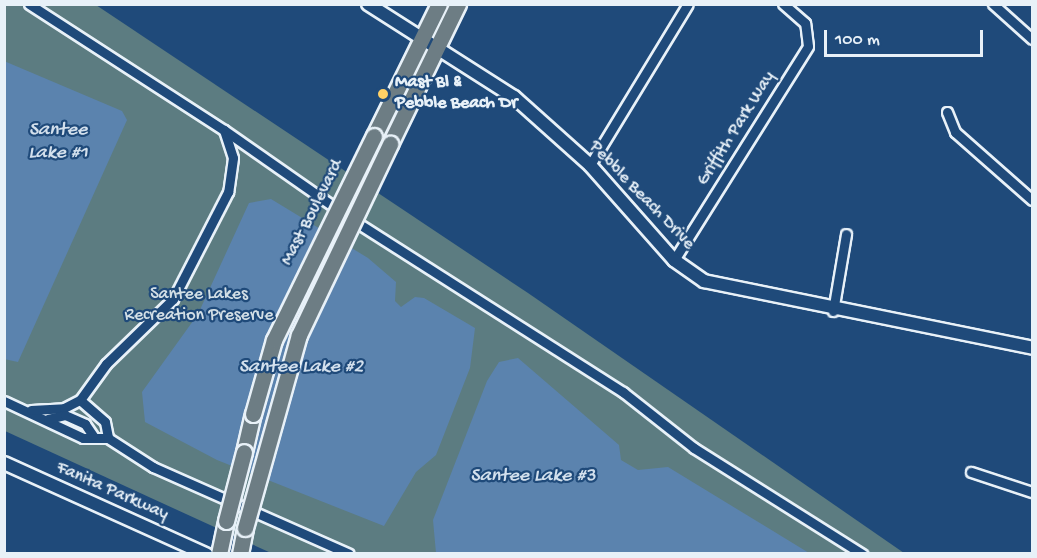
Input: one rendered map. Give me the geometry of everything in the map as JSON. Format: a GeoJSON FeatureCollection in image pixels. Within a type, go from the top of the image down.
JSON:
{"type":"FeatureCollection","features":[{"type":"Feature","properties":{"kind":"main road","name":"Mast Boulevard"},"geometry":{"type":"LineString","coordinates":[[219,554],[274,340],[439,4]]}},
{"type":"Feature","properties":{"kind":"main road","name":"Mast Boulevard"},"geometry":{"type":"LineString","coordinates":[[240,554],[245,528],[299,335],[458,4]]}},
{"type":"Feature","properties":{"kind":"street"},"geometry":{"type":"LineString","coordinates":[[29,4],[224,130],[356,222],[623,393],[694,448],[862,554]]}},
{"type":"Feature","properties":{"kind":"street","name":"Pebble Beach Drive"},"geometry":{"type":"LineString","coordinates":[[368,4],[514,97],[590,165],[674,260],[724,288],[1032,348]]}},
{"type":"Feature","properties":{"kind":"street"},"geometry":{"type":"LineString","coordinates":[[590,165],[688,4]]}},
{"type":"Feature","properties":{"kind":"street","name":"Griffith Park Way"},"geometry":{"type":"LineString","coordinates":[[674,260],[808,46],[808,27],[783,4]]}},
{"type":"Feature","properties":{"kind":"street"},"geometry":{"type":"LineString","coordinates":[[993,4],[1032,39]]}},
{"type":"Feature","properties":{"kind":"street"},"geometry":{"type":"LineString","coordinates":[[947,112],[955,132],[1032,201]]}},
{"type":"Feature","properties":{"kind":"street"},"geometry":{"type":"LineString","coordinates":[[26,410],[64,408],[80,400],[106,364],[166,310],[228,192],[233,158],[224,130]]}},
{"type":"Feature","properties":{"kind":"street"},"geometry":{"type":"LineString","coordinates":[[833,311],[846,234]]}},
{"type":"Feature","properties":{"kind":"street"},"geometry":{"type":"LineString","coordinates":[[80,400],[105,422],[108,438]]}},
{"type":"Feature","properties":{"kind":"street"},"geometry":{"type":"LineString","coordinates":[[4,401],[48,419],[84,438],[93,436],[108,438],[153,467],[349,554]]}},
{"type":"Feature","properties":{"kind":"street"},"geometry":{"type":"LineString","coordinates":[[48,419],[65,415],[85,424],[93,436]]}},
{"type":"Feature","properties":{"kind":"street","name":"Fanita Parkway"},"geometry":{"type":"LineString","coordinates":[[4,463],[206,554]]}},
{"type":"Feature","properties":{"kind":"street"},"geometry":{"type":"LineString","coordinates":[[971,471],[1032,492]]}},
{"type":"Feature","properties":{"kind":"green space","name":"Santee Lakes Recreation Preserve"},"geometry":{"type":"Polygon","coordinates":[[[5,5],[96,5],[528,293],[904,553],[271,553],[5,431],[5,5]]]}},
{"type":"Feature","properties":{"kind":"water","name":"Santee Lake #1"},"geometry":{"type":"Polygon","coordinates":[[[4,61],[122,111],[127,120],[18,362],[4,359],[4,61]]]}},
{"type":"Feature","properties":{"kind":"water","name":"Santee Lake #2"},"geometry":{"type":"Polygon","coordinates":[[[271,199],[368,258],[396,282],[395,301],[401,307],[415,297],[424,298],[475,328],[470,368],[436,455],[416,472],[384,526],[217,460],[145,422],[142,392],[198,314],[249,203],[271,199]]]}},
{"type":"Feature","properties":{"kind":"water","name":"Santee Lake #3"},"geometry":{"type":"Polygon","coordinates":[[[518,358],[619,445],[621,460],[638,470],[668,467],[809,553],[436,553],[433,520],[487,381],[499,362],[518,358]]]}},
{"type":"Feature","properties":{"kind":"place","name":"Mast Bl & Pebble Beach Dr"},"geometry":{"type":"Point","coordinates":[383,94]}}]}
